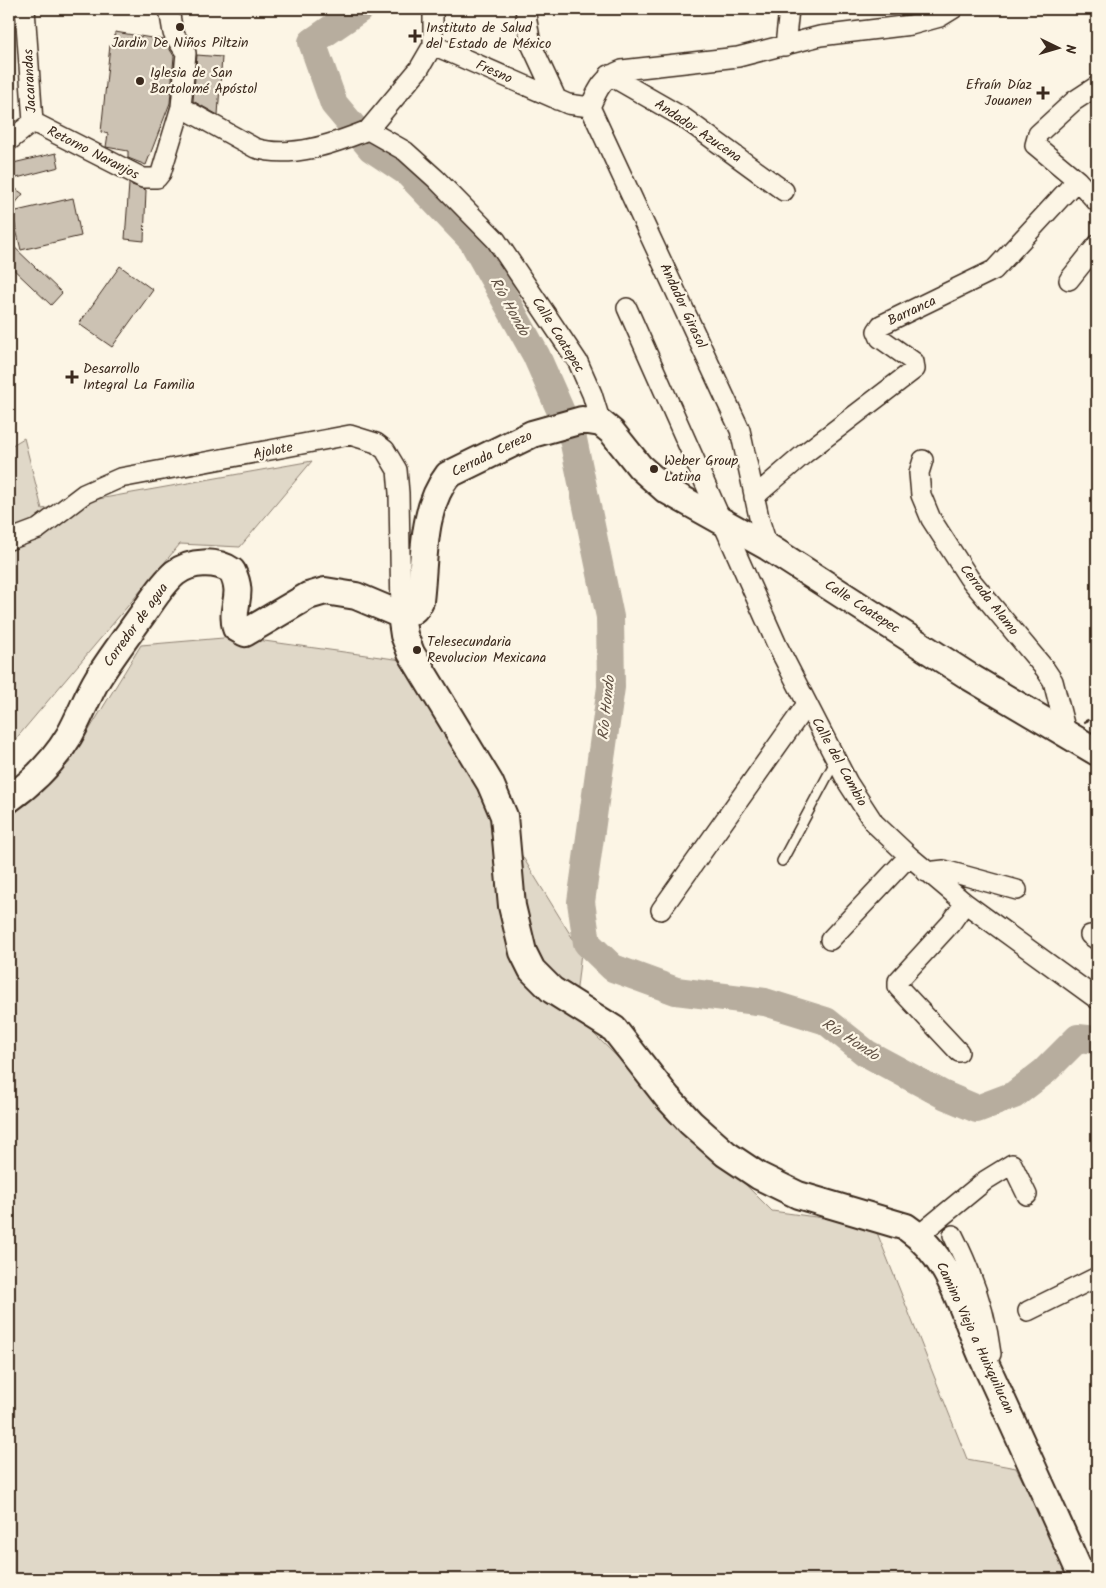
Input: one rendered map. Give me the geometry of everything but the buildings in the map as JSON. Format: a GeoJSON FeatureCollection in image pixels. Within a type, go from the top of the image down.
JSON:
{"type":"FeatureCollection","features":[{"type":"Feature","properties":{"kind":"main road","name":"Calle Coatepec"},"geometry":{"type":"LineString","coordinates":[[581,423],[612,432],[640,466],[666,490],[768,546],[970,677],[1097,752]]}},
{"type":"Feature","properties":{"kind":"main road","name":"Cerrada Cerezo"},"geometry":{"type":"LineString","coordinates":[[401,615],[413,611],[420,602],[430,509],[440,485],[448,476],[470,463],[532,434],[581,423]]}},
{"type":"Feature","properties":{"kind":"main road","name":"Corredor de agua"},"geometry":{"type":"LineString","coordinates":[[9,799],[39,774],[57,753],[69,736],[98,679],[157,593],[175,573],[191,566],[211,563],[223,564],[232,571],[239,594],[233,618],[236,628],[240,632],[253,630],[308,596],[325,591],[356,596],[401,615]]}},
{"type":"Feature","properties":{"kind":"main road","name":"Camino Viejo a Huixquilucan"},"geometry":{"type":"LineString","coordinates":[[401,615],[404,635],[411,653],[490,783],[499,802],[504,816],[512,906],[523,952],[532,970],[552,990],[614,1029],[667,1097],[691,1123],[726,1154],[759,1176],[798,1195],[906,1226],[918,1235],[935,1253],[948,1274],[985,1364],[1083,1579]]}},
{"type":"Feature","properties":{"kind":"street","name":"Jacarandas"},"geometry":{"type":"LineString","coordinates":[[9,141],[33,122],[26,9]]}},
{"type":"Feature","properties":{"kind":"street","name":"Retorno Naranjos"},"geometry":{"type":"LineString","coordinates":[[33,122],[143,178],[150,180],[161,174],[181,107],[186,53],[174,33],[169,9]]}},
{"type":"Feature","properties":{"kind":"street"},"geometry":{"type":"LineString","coordinates":[[181,107],[255,148],[279,154],[303,150],[364,131],[419,69],[432,45],[433,9]]}},
{"type":"Feature","properties":{"kind":"street"},"geometry":{"type":"LineString","coordinates":[[525,9],[531,44],[557,100]]}},
{"type":"Feature","properties":{"kind":"street"},"geometry":{"type":"LineString","coordinates":[[785,46],[789,9]]}},
{"type":"Feature","properties":{"kind":"street"},"geometry":{"type":"LineString","coordinates":[[590,107],[600,84],[609,75],[622,70],[738,57],[847,32],[911,25],[940,17],[953,9]]}},
{"type":"Feature","properties":{"kind":"street","name":"Fresno"},"geometry":{"type":"LineString","coordinates":[[432,45],[557,100],[568,104],[590,107]]}},
{"type":"Feature","properties":{"kind":"street","name":"Andador Azucena"},"geometry":{"type":"LineString","coordinates":[[609,75],[684,118],[784,191]]}},
{"type":"Feature","properties":{"kind":"street"},"geometry":{"type":"LineString","coordinates":[[1097,86],[1074,101],[1038,134],[1035,141],[1035,145],[1077,180],[1097,202]]}},
{"type":"Feature","properties":{"kind":"street","name":"Andador Girasol"},"geometry":{"type":"LineString","coordinates":[[590,107],[740,430],[754,497],[768,546]]}},
{"type":"Feature","properties":{"kind":"street","name":"Calle Coatepec"},"geometry":{"type":"LineString","coordinates":[[364,131],[405,151],[436,179],[496,240],[578,362],[592,394],[581,423]]}},
{"type":"Feature","properties":{"kind":"street","name":"Barranca"},"geometry":{"type":"LineString","coordinates":[[754,497],[804,454],[915,369],[914,362],[880,338],[877,331],[881,325],[994,270],[1077,180]]}},
{"type":"Feature","properties":{"kind":"street"},"geometry":{"type":"LineString","coordinates":[[1070,280],[1097,246]]}},
{"type":"Feature","properties":{"kind":"street","name":"Calle del Cambio"},"geometry":{"type":"LineString","coordinates":[[627,308],[778,645],[848,783],[874,823],[926,872],[965,904],[1097,999]]}},
{"type":"Feature","properties":{"kind":"street","name":"Ajolote"},"geometry":{"type":"LineString","coordinates":[[9,540],[38,529],[84,494],[120,478],[350,435],[376,443],[385,450],[396,470],[400,493],[401,615]]}},
{"type":"Feature","properties":{"kind":"street","name":"Cerrada Alamo"},"geometry":{"type":"LineString","coordinates":[[922,460],[919,473],[921,495],[931,518],[969,578],[1046,669],[1053,681],[1067,736]]}},
{"type":"Feature","properties":{"kind":"street"},"geometry":{"type":"LineString","coordinates":[[661,910],[807,704]]}},
{"type":"Feature","properties":{"kind":"street"},"geometry":{"type":"LineString","coordinates":[[830,940],[909,856]]}},
{"type":"Feature","properties":{"kind":"street"},"geometry":{"type":"LineString","coordinates":[[926,872],[944,870],[1017,890]]}},
{"type":"Feature","properties":{"kind":"street"},"geometry":{"type":"LineString","coordinates":[[959,1052],[898,987],[898,981],[951,923],[965,904]]}},
{"type":"Feature","properties":{"kind":"street"},"geometry":{"type":"LineString","coordinates":[[918,1235],[986,1180],[1012,1164],[1027,1195]]}},
{"type":"Feature","properties":{"kind":"street"},"geometry":{"type":"LineString","coordinates":[[953,1235],[970,1269],[988,1328],[991,1354],[985,1364]]}},
{"type":"Feature","properties":{"kind":"street"},"geometry":{"type":"LineString","coordinates":[[1028,1311],[1097,1278]]}},
{"type":"Feature","properties":{"kind":"lane"},"geometry":{"type":"LineString","coordinates":[[782,861],[836,760]]}},
{"type":"Feature","properties":{"kind":"shaded area"},"geometry":{"type":"Polygon","coordinates":[[[24,438],[42,509],[312,461],[240,547],[180,544],[9,747],[9,447],[24,438]]]}},
{"type":"Feature","properties":{"kind":"shaded area"},"geometry":{"type":"Polygon","coordinates":[[[235,637],[402,660],[581,952],[574,1014],[772,1211],[874,1225],[967,1459],[1016,1468],[1073,1579],[9,1579],[9,819],[69,763],[141,645],[235,637]]]}},
{"type":"Feature","properties":{"kind":"waterway","name":"Río Hondo"},"geometry":{"type":"LineString","coordinates":[[360,9],[312,42],[334,104],[371,148],[407,172],[472,240],[536,355],[573,439],[610,617],[611,687],[581,902],[587,943],[613,968],[676,991],[765,1002],[826,1021],[866,1053],[944,1095],[977,1109],[1014,1095],[1045,1071],[1078,1038],[1097,1040]]}},
{"type":"Feature","properties":{"kind":"place","name":"Jardin De Niños Piltzin"},"geometry":{"type":"Point","coordinates":[180,27]}},
{"type":"Feature","properties":{"kind":"place","name":"Instituto de Salud del Estado de México"},"geometry":{"type":"Point","coordinates":[415,36]}},
{"type":"Feature","properties":{"kind":"place","name":"Iglesia de San Bartolomé Apóstol"},"geometry":{"type":"Point","coordinates":[140,81]}},
{"type":"Feature","properties":{"kind":"place","name":"Efraín Díaz Jouanen"},"geometry":{"type":"Point","coordinates":[1043,93]}},
{"type":"Feature","properties":{"kind":"place","name":"Desarrollo Integral La Familia"},"geometry":{"type":"Point","coordinates":[72,377]}},
{"type":"Feature","properties":{"kind":"place","name":"Weber Group Latina"},"geometry":{"type":"Point","coordinates":[654,469]}},
{"type":"Feature","properties":{"kind":"place","name":"Telesecundaria Revolucion Mexicana"},"geometry":{"type":"Point","coordinates":[417,650]}}]}
